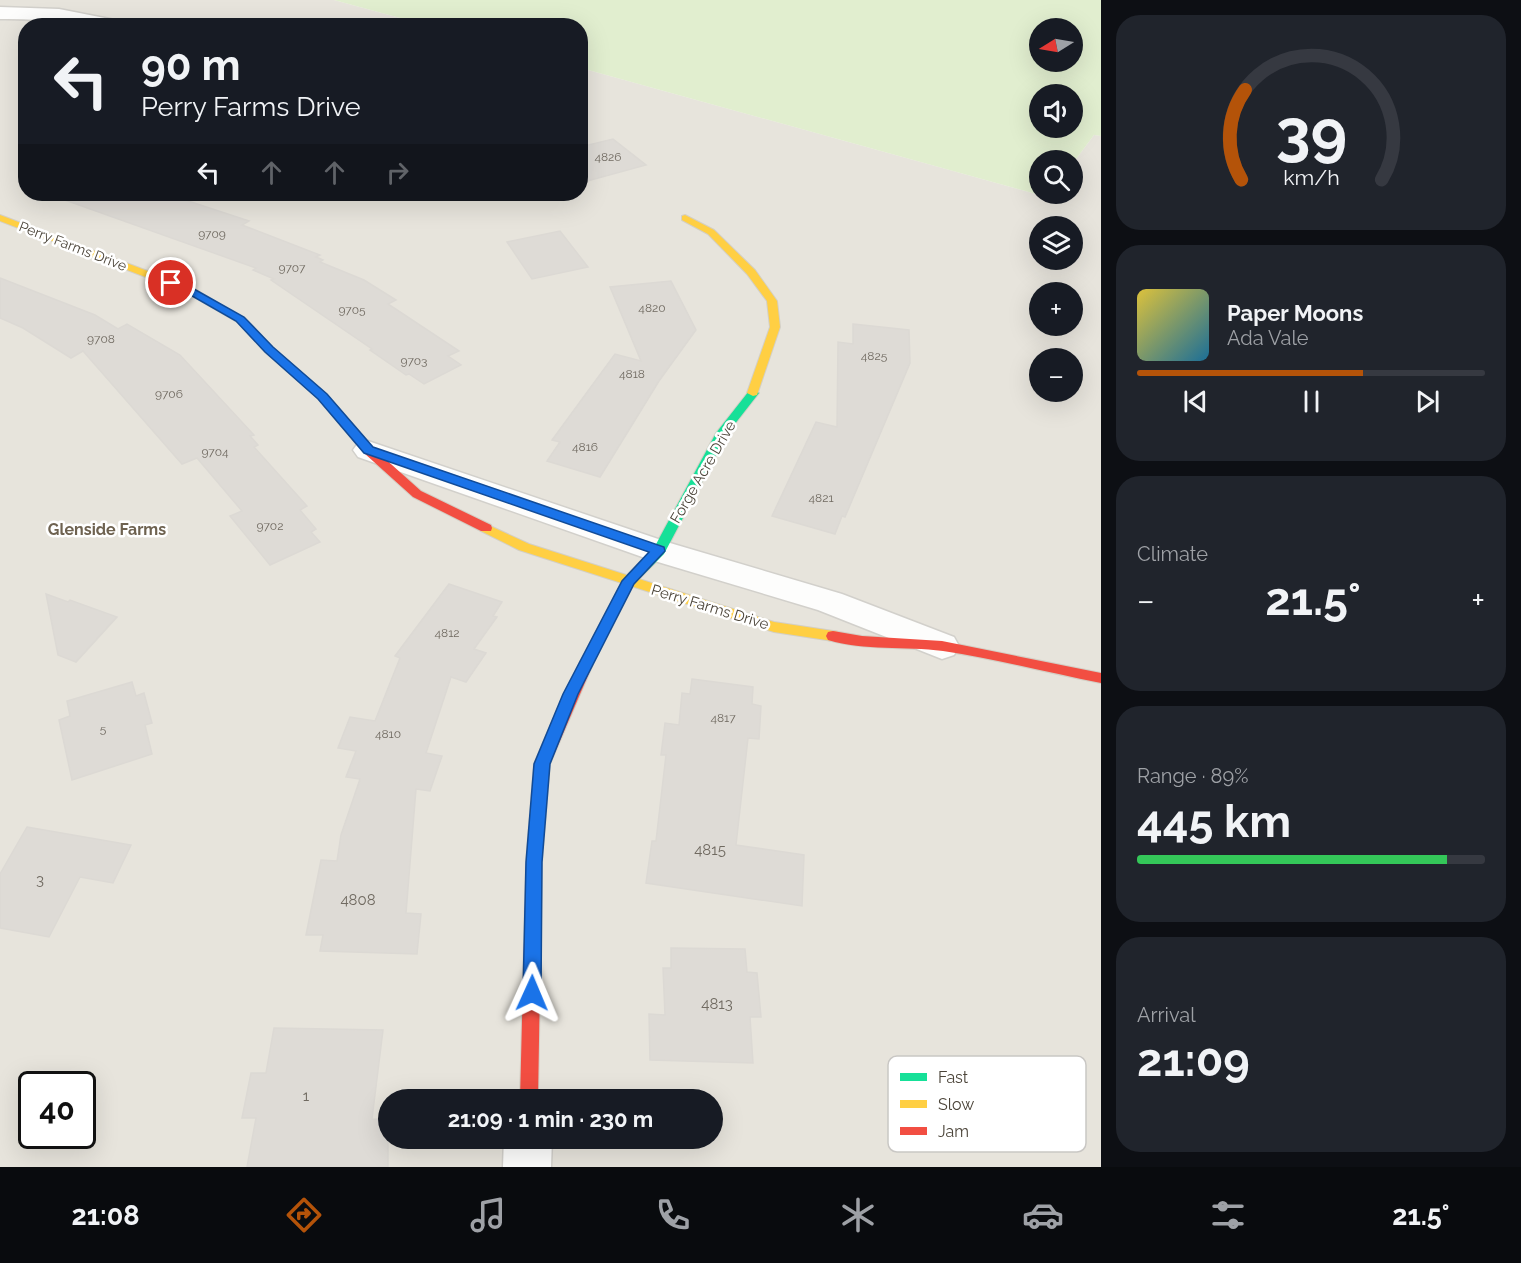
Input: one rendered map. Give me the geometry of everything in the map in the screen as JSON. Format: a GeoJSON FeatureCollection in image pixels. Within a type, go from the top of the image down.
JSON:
{"type":"FeatureCollection","features":[{"type":"Feature","properties":{"kind":"street"},"geometry":{"type":"LineString","coordinates":[[0,13],[48,12],[89,18]]}},
{"type":"Feature","properties":{"kind":"street","name":"Perry Farms Drive"},"geometry":{"type":"LineString","coordinates":[[0,218],[190,291],[240,319],[269,350],[322,397],[368,450],[417,494],[469,522],[524,547],[774,627],[862,641],[942,646],[1101,678]]}},
{"type":"Feature","properties":{"kind":"street","name":"Forge Acre Drive"},"geometry":{"type":"LineString","coordinates":[[529,1089],[534,862],[542,764],[571,694],[629,581],[659,551],[722,433],[756,389],[776,327],[772,301],[752,272],[711,232],[685,218]]}},
{"type":"Feature","properties":{"kind":"street","name":"Perry Farms Drive"},"geometry":{"type":"LineString","coordinates":[[368,450],[659,551],[830,602],[942,646]]}},
{"type":"Feature","properties":{"kind":"street"},"geometry":{"type":"LineString","coordinates":[[528,1149],[528,1167]]}},
{"type":"Feature","properties":{"kind":"shaded area"},"geometry":{"type":"Polygon","coordinates":[[[0,0],[334,0],[400,18],[18,18],[18,201],[588,201],[588,70],[1029,192],[1029,204],[1083,204],[1083,150],[1094,135],[1101,136],[1101,1167],[0,1167],[0,0]]]}},
{"type":"Feature","properties":{"kind":"green space"},"geometry":{"type":"Polygon","coordinates":[[[334,0],[1101,0],[1101,136],[1094,135],[1083,150],[1029,150],[1029,192],[588,70],[588,18],[400,18],[334,0]]]}},
{"type":"Feature","properties":{"kind":"building"},"geometry":{"type":"Polygon","coordinates":[[[613,139],[646,165],[588,181],[588,145],[613,139]]]}},
{"type":"Feature","properties":{"kind":"building"},"geometry":{"type":"Polygon","coordinates":[[[68,201],[188,201],[249,221],[242,225],[320,255],[316,257],[323,260],[320,262],[364,280],[396,300],[388,304],[459,351],[448,356],[461,365],[424,384],[409,374],[406,375],[271,280],[274,279],[253,270],[256,268],[68,201]]]}},
{"type":"Feature","properties":{"kind":"building"},"geometry":{"type":"Polygon","coordinates":[[[560,231],[588,267],[532,279],[507,242],[560,231]]]}},
{"type":"Feature","properties":{"kind":"building"},"geometry":{"type":"Polygon","coordinates":[[[0,278],[95,315],[118,329],[127,324],[180,355],[254,435],[250,436],[258,445],[254,447],[307,506],[300,510],[316,529],[311,532],[320,542],[270,565],[230,516],[242,511],[197,458],[182,464],[83,351],[71,358],[23,328],[0,318],[0,278]]]}},
{"type":"Feature","properties":{"kind":"building"},"geometry":{"type":"Polygon","coordinates":[[[671,281],[696,330],[659,381],[600,477],[547,461],[560,442],[552,440],[615,354],[641,361],[610,287],[671,281]]]}},
{"type":"Feature","properties":{"kind":"building"},"geometry":{"type":"Polygon","coordinates":[[[853,324],[909,330],[910,363],[845,517],[842,516],[835,534],[772,516],[816,422],[837,427],[838,342],[853,344],[853,324]]]}},
{"type":"Feature","properties":{"kind":"building"},"geometry":{"type":"Polygon","coordinates":[[[449,584],[502,602],[493,616],[497,617],[474,649],[486,653],[466,682],[451,677],[426,753],[442,756],[430,791],[416,789],[406,913],[421,914],[417,954],[320,951],[323,935],[306,935],[321,860],[337,861],[341,835],[360,779],[346,777],[356,751],[338,748],[350,717],[375,721],[400,658],[395,656],[449,584]]]}},
{"type":"Feature","properties":{"kind":"building"},"geometry":{"type":"Polygon","coordinates":[[[46,594],[117,617],[76,662],[58,655],[46,594]]]}},
{"type":"Feature","properties":{"kind":"building"},"geometry":{"type":"Polygon","coordinates":[[[692,679],[753,687],[752,704],[761,706],[759,739],[748,738],[736,845],[804,855],[802,906],[646,883],[652,841],[656,841],[666,755],[661,755],[665,723],[679,725],[682,693],[690,694],[692,679]]]}},
{"type":"Feature","properties":{"kind":"building"},"geometry":{"type":"Polygon","coordinates":[[[132,682],[136,696],[144,693],[152,723],[145,725],[152,754],[72,780],[59,720],[70,716],[67,701],[132,682]]]}},
{"type":"Feature","properties":{"kind":"building"},"geometry":{"type":"Polygon","coordinates":[[[27,827],[131,845],[113,883],[80,877],[49,937],[0,928],[0,874],[27,827]]]}},
{"type":"Feature","properties":{"kind":"building"},"geometry":{"type":"Polygon","coordinates":[[[671,948],[745,949],[747,972],[757,973],[761,1017],[750,1017],[753,1063],[650,1060],[649,1014],[665,1015],[663,968],[671,968],[671,948]]]}},
{"type":"Feature","properties":{"kind":"building"},"geometry":{"type":"Polygon","coordinates":[[[274,1028],[383,1030],[372,1119],[378,1119],[378,1149],[388,1149],[388,1167],[247,1167],[256,1118],[242,1118],[251,1073],[266,1073],[274,1028]]]}},
{"type":"Feature","properties":{"kind":"traffic: fast"},"geometry":{"type":"LineString","coordinates":[[586,664],[629,581],[659,551],[722,433],[753,393]]}},
{"type":"Feature","properties":{"kind":"traffic: slow"},"geometry":{"type":"LineString","coordinates":[[0,218],[191,291],[241,320]]}},
{"type":"Feature","properties":{"kind":"traffic: slow"},"geometry":{"type":"LineString","coordinates":[[685,218],[711,232],[751,272],[772,301],[775,327],[753,393]]}},
{"type":"Feature","properties":{"kind":"traffic: slow"},"geometry":{"type":"LineString","coordinates":[[486,528],[524,547],[774,627],[833,636]]}},
{"type":"Feature","properties":{"kind":"traffic: jam"},"geometry":{"type":"LineString","coordinates":[[241,320],[269,350],[323,397],[368,450],[417,494],[486,528]]}},
{"type":"Feature","properties":{"kind":"traffic: jam"},"geometry":{"type":"LineString","coordinates":[[833,636],[862,641],[942,646],[1101,678]]}},
{"type":"Feature","properties":{"kind":"traffic: jam"},"geometry":{"type":"LineString","coordinates":[[529,1089],[534,862],[542,764],[586,664]]}},
{"type":"Feature","properties":{"kind":"district","name":"Glenside Farms"},"geometry":{"type":"Point","coordinates":[107,529]}},
{"type":"Feature","properties":{"kind":"route"},"geometry":{"type":"LineString","coordinates":[[171,283],[240,319],[269,350],[322,397],[368,450],[659,551],[629,581],[571,694],[542,764],[534,862],[532,993]]}}]}
